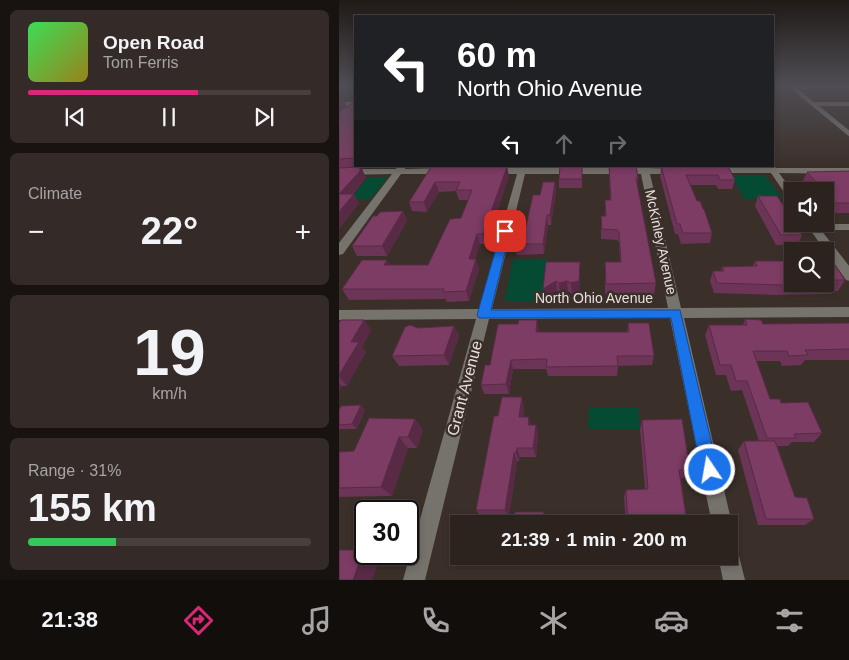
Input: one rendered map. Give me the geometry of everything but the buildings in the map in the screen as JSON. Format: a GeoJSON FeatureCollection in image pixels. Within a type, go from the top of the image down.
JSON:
{"type":"FeatureCollection","features":[{"type":"Feature","properties":{"kind":"street"},"geometry":{"type":"LineString","coordinates":[[823,113],[849,135]]}},
{"type":"Feature","properties":{"kind":"street"},"geometry":{"type":"LineString","coordinates":[[836,124],[849,124]]}},
{"type":"Feature","properties":{"kind":"street"},"geometry":{"type":"LineString","coordinates":[[484,171],[645,168],[690,170]]}},
{"type":"Feature","properties":{"kind":"street","name":"McKinley Avenue"},"geometry":{"type":"LineString","coordinates":[[645,168],[720,515]]}},
{"type":"Feature","properties":{"kind":"street"},"geometry":{"type":"LineString","coordinates":[[708,170],[771,168],[849,171]]}},
{"type":"Feature","properties":{"kind":"street"},"geometry":{"type":"LineString","coordinates":[[771,168],[784,186]]}},
{"type":"Feature","properties":{"kind":"street"},"geometry":{"type":"LineString","coordinates":[[339,251],[400,169]]}},
{"type":"Feature","properties":{"kind":"street"},"geometry":{"type":"LineString","coordinates":[[339,172],[400,169],[455,171]]}},
{"type":"Feature","properties":{"kind":"street","name":"Grant Avenue"},"geometry":{"type":"LineString","coordinates":[[413,580],[522,169]]}},
{"type":"Feature","properties":{"kind":"street"},"geometry":{"type":"LineString","coordinates":[[834,226],[849,227]]}},
{"type":"Feature","properties":{"kind":"street"},"geometry":{"type":"LineString","coordinates":[[817,232],[849,277]]}},
{"type":"Feature","properties":{"kind":"street","name":"North Ohio Avenue"},"geometry":{"type":"LineString","coordinates":[[339,315],[849,312]]}},
{"type":"Feature","properties":{"kind":"street"},"geometry":{"type":"LineString","coordinates":[[731,565],[734,580]]}},
{"type":"Feature","properties":{"kind":"green space"},"geometry":{"type":"Polygon","coordinates":[[[731,175],[765,175],[782,198],[744,199],[731,175]]]}},
{"type":"Feature","properties":{"kind":"green space"},"geometry":{"type":"Polygon","coordinates":[[[368,177],[388,177],[371,199],[348,201],[368,177]]]}},
{"type":"Feature","properties":{"kind":"green space"},"geometry":{"type":"Polygon","coordinates":[[[513,259],[548,259],[543,302],[504,302],[513,259]]]}},
{"type":"Feature","properties":{"kind":"green space"},"geometry":{"type":"Polygon","coordinates":[[[589,406],[596,408],[638,407],[640,429],[588,429],[589,406]]]}},
{"type":"Feature","properties":{"kind":"route"},"geometry":{"type":"LineString","coordinates":[[505,231],[483,315],[676,314],[710,470]]}}]}
